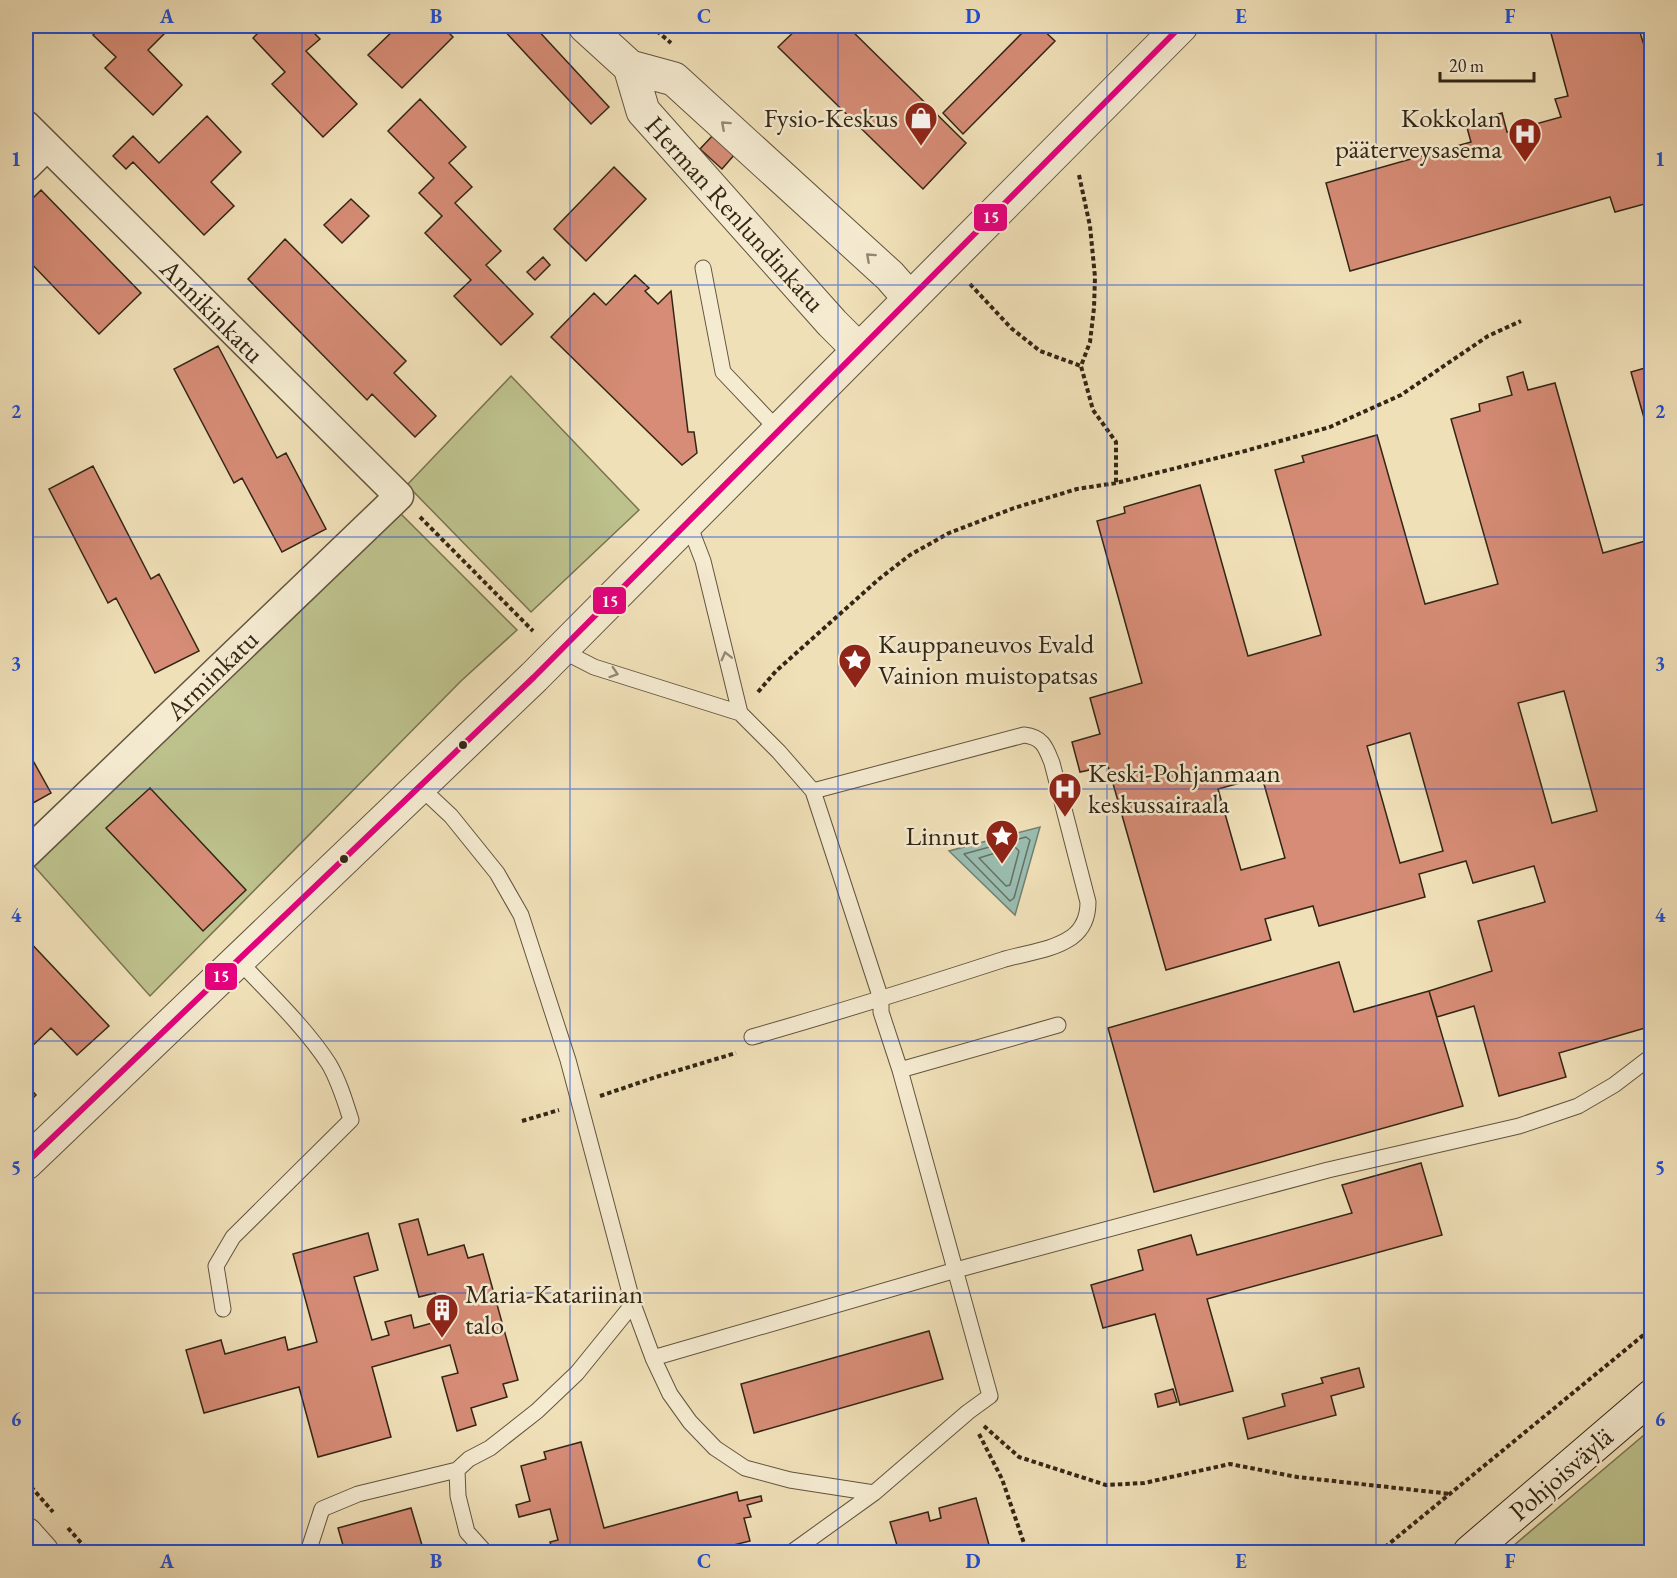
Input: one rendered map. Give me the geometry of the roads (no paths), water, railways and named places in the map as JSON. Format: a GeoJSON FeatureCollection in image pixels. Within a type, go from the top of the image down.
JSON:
{"type":"FeatureCollection","features":[{"type":"Feature","properties":{"kind":"street","name":"Herman Renlundinkatu"},"geometry":{"type":"LineString","coordinates":[[585,26],[630,67],[674,79],[890,276],[910,298]]}},
{"type":"Feature","properties":{"kind":"street"},"geometry":{"type":"LineString","coordinates":[[26,1163],[561,650],[1181,26]]}},
{"type":"Feature","properties":{"kind":"street","name":"Herman Renlundinkatu"},"geometry":{"type":"LineString","coordinates":[[630,67],[643,111],[832,323],[859,350]]}},
{"type":"Feature","properties":{"kind":"street","name":"Annikinkatu"},"geometry":{"type":"LineString","coordinates":[[26,126],[399,496]]}},
{"type":"Feature","properties":{"kind":"street"},"geometry":{"type":"LineString","coordinates":[[26,167],[46,147]]}},
{"type":"Feature","properties":{"kind":"street","name":"Arminkatu"},"geometry":{"type":"LineString","coordinates":[[26,854],[399,496]]}},
{"type":"Feature","properties":{"kind":"street","name":"Pohjoisväylä"},"geometry":{"type":"LineString","coordinates":[[1470,1552],[1652,1396]]}},
{"type":"Feature","properties":{"kind":"street"},"geometry":{"type":"LineString","coordinates":[[26,1534],[42,1552]]}},
{"type":"Feature","properties":{"kind":"lane"},"geometry":{"type":"LineString","coordinates":[[703,268],[723,372],[778,431]]}},
{"type":"Feature","properties":{"kind":"lane"},"geometry":{"type":"LineString","coordinates":[[688,522],[703,561],[740,713]]}},
{"type":"Feature","properties":{"kind":"lane"},"geometry":{"type":"LineString","coordinates":[[561,650],[594,667],[740,713],[779,752],[813,791],[881,999],[881,1012],[900,1070],[990,1396],[968,1412],[874,1493],[792,1552]]}},
{"type":"Feature","properties":{"kind":"lane"},"geometry":{"type":"LineString","coordinates":[[752,1037],[1050,947],[1071,938],[1081,929],[1088,916],[1088,902],[1052,763],[1045,746],[1035,736],[1024,735],[813,791]]}},
{"type":"Feature","properties":{"kind":"lane"},"geometry":{"type":"LineString","coordinates":[[419,786],[451,816],[497,873],[521,915],[568,1060],[633,1304],[653,1358],[670,1394],[690,1422],[715,1448],[745,1468],[790,1480],[874,1493]]}},
{"type":"Feature","properties":{"kind":"lane"},"geometry":{"type":"LineString","coordinates":[[223,1309],[217,1284],[216,1266],[233,1237],[351,1120],[330,1065],[314,1044],[238,960]]}},
{"type":"Feature","properties":{"kind":"lane"},"geometry":{"type":"LineString","coordinates":[[900,1070],[1058,1025]]}},
{"type":"Feature","properties":{"kind":"lane"},"geometry":{"type":"LineString","coordinates":[[653,1358],[956,1270],[1328,1170],[1520,1126],[1578,1106],[1614,1086],[1652,1056]]}},
{"type":"Feature","properties":{"kind":"lane"},"geometry":{"type":"LineString","coordinates":[[308,1552],[322,1509],[358,1494],[457,1470],[469,1459],[490,1448],[537,1412],[577,1373],[633,1304]]}},
{"type":"Feature","properties":{"kind":"lane"},"geometry":{"type":"LineString","coordinates":[[457,1470],[458,1496],[467,1532],[485,1552]]}},
{"type":"Feature","properties":{"kind":"water"},"geometry":{"type":"Polygon","coordinates":[[[1040,827],[1015,915],[949,851],[1040,827]]]}},
{"type":"Feature","properties":{"kind":"place","name":"Fysio-Keskus"},"geometry":{"type":"Point","coordinates":[921,147]}},
{"type":"Feature","properties":{"kind":"place","name":"Kokkolan pääterveysasema"},"geometry":{"type":"Point","coordinates":[1525,163]}},
{"type":"Feature","properties":{"kind":"place","name":"Kauppaneuvos Evald Vainion muistopatsas"},"geometry":{"type":"Point","coordinates":[855,689]}},
{"type":"Feature","properties":{"kind":"place","name":"Keski-Pohjanmaan keskussairaala"},"geometry":{"type":"Point","coordinates":[1065,818]}},
{"type":"Feature","properties":{"kind":"place","name":"Linnut"},"geometry":{"type":"Point","coordinates":[1002,865]}},
{"type":"Feature","properties":{"kind":"place","name":"Maria-Katariinan talo"},"geometry":{"type":"Point","coordinates":[442,1339]}}]}
